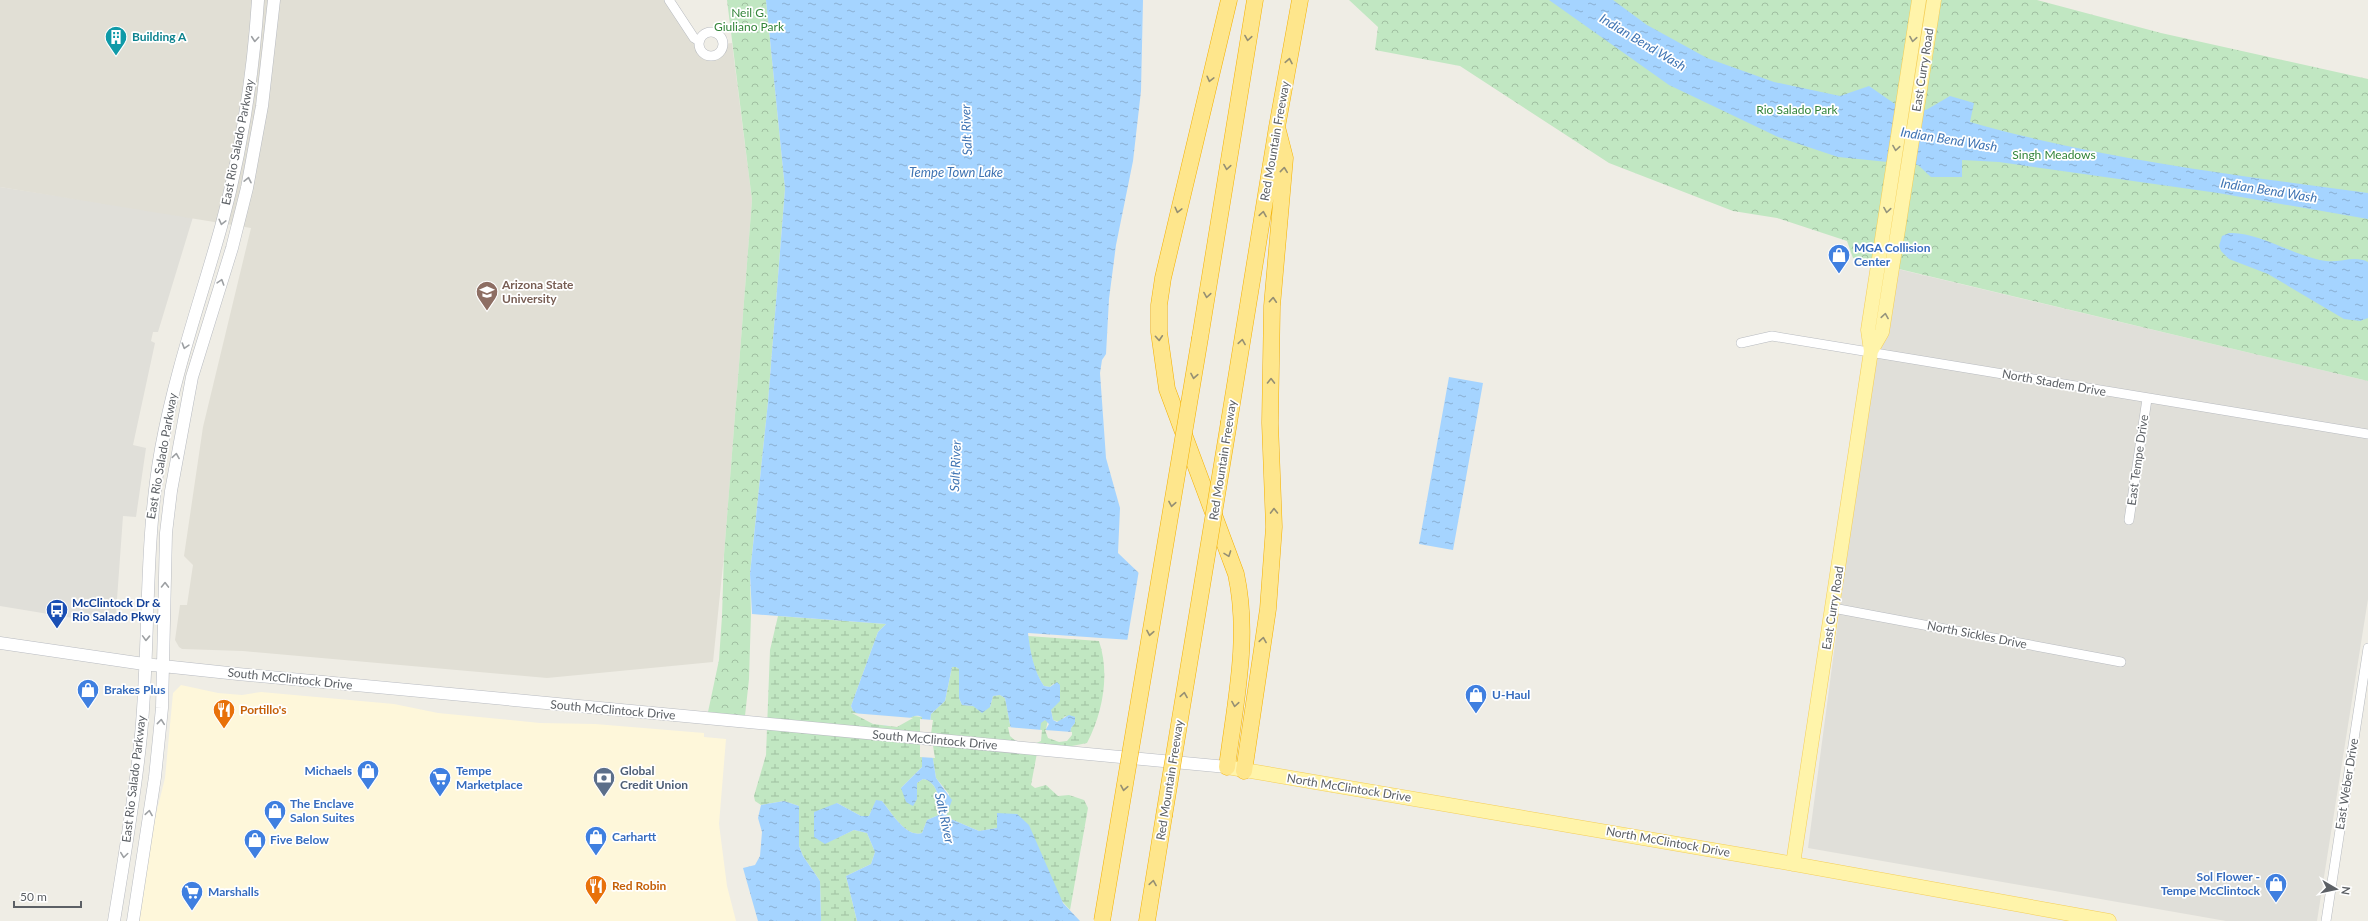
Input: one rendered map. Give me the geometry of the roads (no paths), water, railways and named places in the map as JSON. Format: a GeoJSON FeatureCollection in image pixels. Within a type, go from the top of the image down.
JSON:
{"type":"FeatureCollection","features":[{"type":"Feature","properties":{"kind":"highway"},"geometry":{"type":"LineString","coordinates":[[1227,767],[1243,641],[1242,602],[1236,574],[1167,389],[1161,356],[1159,325],[1163,278],[1229,0]]}},
{"type":"Feature","properties":{"kind":"highway"},"geometry":{"type":"LineString","coordinates":[[1102,921],[1255,0]]}},
{"type":"Feature","properties":{"kind":"highway","name":"Red Mountain Freeway"},"geometry":{"type":"LineString","coordinates":[[1147,921],[1277,127],[1300,0]]}},
{"type":"Feature","properties":{"kind":"highway"},"geometry":{"type":"LineString","coordinates":[[1244,771],[1268,609],[1274,527],[1270,423],[1272,306],[1285,158],[1277,127]]}},
{"type":"Feature","properties":{"kind":"main road","name":"East Rio Salado Parkway"},"geometry":{"type":"LineString","coordinates":[[114,921],[141,735],[150,530],[161,450],[177,372],[220,229],[231,185],[247,106],[258,0]]}},
{"type":"Feature","properties":{"kind":"main road","name":"East Rio Salado Parkway"},"geometry":{"type":"LineString","coordinates":[[133,921],[155,777],[164,666],[166,533],[180,433],[192,377],[232,248],[248,182],[262,106],[274,0]]}},
{"type":"Feature","properties":{"kind":"main road","name":"East Curry Road"},"geometry":{"type":"LineString","coordinates":[[1900,172],[1904,97],[1919,0]]}},
{"type":"Feature","properties":{"kind":"main road","name":"East Curry Road"},"geometry":{"type":"LineString","coordinates":[[1793,864],[1871,351],[1868,330],[1900,172],[1918,98],[1934,0]]}},
{"type":"Feature","properties":{"kind":"main road","name":"South McClintock Drive"},"geometry":{"type":"LineString","coordinates":[[0,643],[144,664],[1227,767]]}},
{"type":"Feature","properties":{"kind":"main road","name":"North McClintock Drive"},"geometry":{"type":"LineString","coordinates":[[1227,767],[1793,864],[2109,921]]}},
{"type":"Feature","properties":{"kind":"street"},"geometry":{"type":"LineString","coordinates":[[669,0],[694,38],[699,41]]}},
{"type":"Feature","properties":{"kind":"street","name":"North Stadem Drive"},"geometry":{"type":"LineString","coordinates":[[1742,343],[1772,336],[1871,351],[2147,399],[2368,434]]}},
{"type":"Feature","properties":{"kind":"street","name":"East Tempe Drive"},"geometry":{"type":"LineString","coordinates":[[2129,520],[2147,399]]}},
{"type":"Feature","properties":{"kind":"street","name":"North Sickles Drive"},"geometry":{"type":"LineString","coordinates":[[1833,608],[2121,662]]}},
{"type":"Feature","properties":{"kind":"street","name":"East Weber Drive"},"geometry":{"type":"LineString","coordinates":[[2326,921],[2368,648]]}},
{"type":"Feature","properties":{"kind":"water","name":"Tempe Town Lake"},"geometry":{"type":"Polygon","coordinates":[[[766,0],[1143,0],[1141,91],[1133,161],[1116,245],[1109,299],[1106,354],[1102,360],[1100,373],[1106,458],[1120,508],[1118,553],[1141,575],[1131,640],[1028,633],[1033,661],[1044,686],[1050,687],[1057,682],[1060,685],[1060,701],[1051,710],[1053,720],[1057,722],[1069,715],[1075,717],[1075,723],[1071,728],[1070,735],[1049,737],[1046,729],[1049,724],[1045,720],[1041,723],[1039,740],[1012,735],[1005,698],[1000,695],[993,696],[990,707],[982,713],[973,706],[962,705],[959,698],[959,669],[956,667],[952,667],[945,701],[931,714],[929,734],[936,778],[952,800],[946,817],[979,831],[997,828],[997,813],[1017,814],[1029,825],[1063,903],[1080,921],[857,921],[846,876],[871,864],[875,852],[867,833],[854,830],[825,844],[814,837],[814,812],[837,803],[861,816],[869,816],[876,800],[882,801],[899,823],[910,832],[916,834],[922,833],[927,820],[941,814],[937,793],[932,784],[928,781],[923,779],[917,783],[917,799],[913,806],[906,802],[901,788],[922,767],[922,717],[915,716],[900,724],[891,726],[880,724],[863,717],[853,711],[851,706],[878,632],[886,624],[752,614],[750,574],[768,402],[785,189],[766,0]]]}},
{"type":"Feature","properties":{"kind":"water","name":"Indian Bend Wash"},"geometry":{"type":"Polygon","coordinates":[[[1549,0],[1613,0],[1647,25],[1707,58],[1774,82],[1840,96],[1869,86],[1895,104],[1926,110],[1950,96],[1974,103],[1970,122],[2019,135],[2168,165],[2368,193],[2368,219],[2218,193],[1999,162],[1962,160],[1962,177],[1931,177],[1918,165],[1838,157],[1778,137],[1669,85],[1549,0]]]}},
{"type":"Feature","properties":{"kind":"water"},"geometry":{"type":"Polygon","coordinates":[[[2229,233],[2240,233],[2252,236],[2314,259],[2331,261],[2358,259],[2368,262],[2368,318],[2360,321],[2344,319],[2268,274],[2229,259],[2221,251],[2219,246],[2222,236],[2229,233]]]}},
{"type":"Feature","properties":{"kind":"water"},"geometry":{"type":"Polygon","coordinates":[[[1449,377],[1483,383],[1453,550],[1419,544],[1449,377]]]}},
{"type":"Feature","properties":{"kind":"water"},"geometry":{"type":"Polygon","coordinates":[[[784,801],[799,806],[799,846],[803,856],[820,881],[821,921],[758,921],[743,868],[755,865],[760,856],[762,832],[758,818],[761,805],[784,801]]]}},
{"type":"Feature","properties":{"kind":"place","name":"Building A"},"geometry":{"type":"Point","coordinates":[116,56]}},
{"type":"Feature","properties":{"kind":"place","name":"MGA Collision Center"},"geometry":{"type":"Point","coordinates":[1839,274]}},
{"type":"Feature","properties":{"kind":"place","name":"Arizona State University"},"geometry":{"type":"Point","coordinates":[487,312]}},
{"type":"Feature","properties":{"kind":"place","name":"McClintock Dr & Rio Salado Pkwy"},"geometry":{"type":"Point","coordinates":[57,630]}},
{"type":"Feature","properties":{"kind":"place","name":"Brakes Plus"},"geometry":{"type":"Point","coordinates":[88,710]}},
{"type":"Feature","properties":{"kind":"place","name":"U-Haul"},"geometry":{"type":"Point","coordinates":[1476,714]}},
{"type":"Feature","properties":{"kind":"place","name":"Portillo's"},"geometry":{"type":"Point","coordinates":[224,730]}},
{"type":"Feature","properties":{"kind":"place","name":"Michaels"},"geometry":{"type":"Point","coordinates":[368,790]}},
{"type":"Feature","properties":{"kind":"place","name":"Tempe Marketplace"},"geometry":{"type":"Point","coordinates":[440,798]}},
{"type":"Feature","properties":{"kind":"place","name":"Global Credit Union"},"geometry":{"type":"Point","coordinates":[604,798]}},
{"type":"Feature","properties":{"kind":"place","name":"The Enclave Salon Suites"},"geometry":{"type":"Point","coordinates":[275,830]}},
{"type":"Feature","properties":{"kind":"place","name":"Carhartt"},"geometry":{"type":"Point","coordinates":[596,856]}},
{"type":"Feature","properties":{"kind":"place","name":"Five Below"},"geometry":{"type":"Point","coordinates":[255,860]}},
{"type":"Feature","properties":{"kind":"place","name":"Sol Flower - Tempe McClintock"},"geometry":{"type":"Point","coordinates":[2276,904]}},
{"type":"Feature","properties":{"kind":"place","name":"Red Robin"},"geometry":{"type":"Point","coordinates":[596,906]}},
{"type":"Feature","properties":{"kind":"place","name":"Marshalls"},"geometry":{"type":"Point","coordinates":[192,912]}},
{"type":"Feature","properties":{"kind":"park label","name":"Neil G. Giuliano Park"},"geometry":{"type":"Point","coordinates":[749,20]}},
{"type":"Feature","properties":{"kind":"park label","name":"Rio Salado Park"},"geometry":{"type":"Point","coordinates":[1797,110]}},
{"type":"Feature","properties":{"kind":"park label","name":"Singh Meadows"},"geometry":{"type":"Point","coordinates":[2054,155]}},
{"type":"Feature","properties":{"kind":"water label","name":"Salt River"},"geometry":{"type":"Point","coordinates":[966,130]}},
{"type":"Feature","properties":{"kind":"water label","name":"Salt River"},"geometry":{"type":"Point","coordinates":[955,466]}},
{"type":"Feature","properties":{"kind":"water label","name":"Salt River"},"geometry":{"type":"Point","coordinates":[945,818]}}]}
